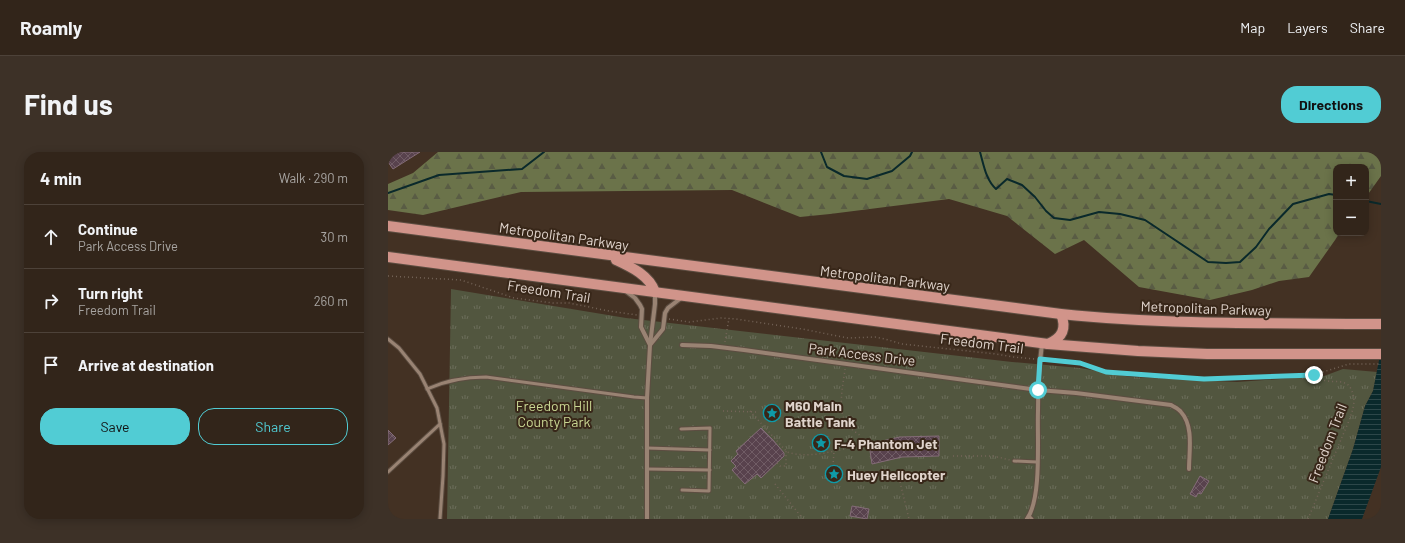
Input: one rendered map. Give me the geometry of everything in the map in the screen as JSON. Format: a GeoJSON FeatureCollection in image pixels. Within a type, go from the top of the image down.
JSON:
{"type":"FeatureCollection","features":[{"type":"Feature","properties":{"kind":"main road","name":"Metropolitan Parkway"},"geometry":{"type":"LineString","coordinates":[[388,226],[607,256],[1061,314],[1190,323],[1379,324]]}},
{"type":"Feature","properties":{"kind":"main road"},"geometry":{"type":"LineString","coordinates":[[607,256],[639,272],[650,283],[655,292]]}},
{"type":"Feature","properties":{"kind":"main road"},"geometry":{"type":"LineString","coordinates":[[388,257],[1045,344],[1103,349],[1188,353],[1364,359],[1381,354]]}},
{"type":"Feature","properties":{"kind":"main road"},"geometry":{"type":"LineString","coordinates":[[1045,344],[1056,341],[1062,332],[1063,324],[1061,314]]}},
{"type":"Feature","properties":{"kind":"street"},"geometry":{"type":"LineString","coordinates":[[620,288],[629,293],[640,304],[642,309],[641,327],[650,345]]}},
{"type":"Feature","properties":{"kind":"street"},"geometry":{"type":"LineString","coordinates":[[647,519],[647,398],[650,345],[656,304],[655,292]]}},
{"type":"Feature","properties":{"kind":"street"},"geometry":{"type":"LineString","coordinates":[[650,345],[663,329],[665,313],[668,308],[684,296]]}},
{"type":"Feature","properties":{"kind":"street"},"geometry":{"type":"LineString","coordinates":[[1029,518],[1036,490],[1038,390],[1040,359],[1045,344]]}},
{"type":"Feature","properties":{"kind":"street","name":"Park Access Drive"},"geometry":{"type":"LineString","coordinates":[[682,345],[724,347],[1038,390],[1076,393],[1171,405],[1181,412],[1188,423],[1189,469]]}},
{"type":"Feature","properties":{"kind":"lane"},"geometry":{"type":"LineString","coordinates":[[388,339],[399,348],[420,374],[436,408],[444,444],[440,519]]}},
{"type":"Feature","properties":{"kind":"lane"},"geometry":{"type":"LineString","coordinates":[[427,389],[442,382],[454,379],[486,377],[634,398],[647,398]]}},
{"type":"Feature","properties":{"kind":"lane"},"geometry":{"type":"LineString","coordinates":[[388,472],[440,424]]}},
{"type":"Feature","properties":{"kind":"lane"},"geometry":{"type":"LineString","coordinates":[[681,429],[710,428],[709,490],[682,490]]}},
{"type":"Feature","properties":{"kind":"lane"},"geometry":{"type":"LineString","coordinates":[[647,448],[710,450]]}},
{"type":"Feature","properties":{"kind":"lane"},"geometry":{"type":"LineString","coordinates":[[1014,461],[1037,462]]}},
{"type":"Feature","properties":{"kind":"lane"},"geometry":{"type":"LineString","coordinates":[[647,469],[710,470]]}},
{"type":"Feature","properties":{"kind":"path","name":"Freedom Trail"},"geometry":{"type":"LineString","coordinates":[[388,276],[461,280],[514,298],[553,303],[569,303],[636,315]]}},
{"type":"Feature","properties":{"kind":"path","name":"Freedom Trail"},"geometry":{"type":"LineString","coordinates":[[669,319],[689,322],[729,318],[802,328],[848,338],[875,337],[902,344],[1080,363],[1106,372],[1204,379],[1307,376],[1364,359],[1381,364]]}},
{"type":"Feature","properties":{"kind":"path"},"geometry":{"type":"LineString","coordinates":[[724,347],[729,318]]}},
{"type":"Feature","properties":{"kind":"path"},"geometry":{"type":"LineString","coordinates":[[846,363],[842,388],[842,416],[849,427],[862,436]]}},
{"type":"Feature","properties":{"kind":"path","name":"Freedom Trail"},"geometry":{"type":"LineString","coordinates":[[1308,519],[1348,420],[1354,401],[1349,385],[1344,382],[1323,380],[1319,378],[1317,374]]}},
{"type":"Feature","properties":{"kind":"path"},"geometry":{"type":"LineString","coordinates":[[723,411],[757,412]]}},
{"type":"Feature","properties":{"kind":"path"},"geometry":{"type":"LineString","coordinates":[[750,412],[786,451],[797,454],[817,454],[854,447]]}},
{"type":"Feature","properties":{"kind":"path"},"geometry":{"type":"LineString","coordinates":[[777,463],[780,466],[786,466],[786,451]]}},
{"type":"Feature","properties":{"kind":"path"},"geometry":{"type":"LineString","coordinates":[[833,466],[834,451]]}},
{"type":"Feature","properties":{"kind":"path"},"geometry":{"type":"LineString","coordinates":[[953,456],[993,456],[1014,461]]}},
{"type":"Feature","properties":{"kind":"path"},"geometry":{"type":"LineString","coordinates":[[900,482],[909,519]]}},
{"type":"Feature","properties":{"kind":"path"},"geometry":{"type":"LineString","coordinates":[[775,484],[803,519]]}},
{"type":"Feature","properties":{"kind":"green space"},"geometry":{"type":"Polygon","coordinates":[[[438,152],[1381,152],[1381,176],[1369,193],[1369,164],[1333,164],[1333,236],[1338,236],[1309,277],[1279,281],[1252,290],[1210,300],[1139,287],[1084,240],[1055,254],[1007,216],[949,199],[800,217],[732,190],[521,192],[423,215],[388,210],[388,184],[413,173],[438,152]]]}},
{"type":"Feature","properties":{"kind":"green space","name":"Freedom Hill County Park"},"geometry":{"type":"Polygon","coordinates":[[[451,289],[626,318],[1012,362],[1080,368],[1131,377],[1237,382],[1324,376],[1343,369],[1377,372],[1373,391],[1365,406],[1353,449],[1328,519],[447,519],[451,289]]]}},
{"type":"Feature","properties":{"kind":"water"},"geometry":{"type":"Polygon","coordinates":[[[1381,350],[1381,467],[1362,519],[1328,519],[1353,449],[1365,406],[1373,391],[1381,350]]]}},
{"type":"Feature","properties":{"kind":"building"},"geometry":{"type":"Polygon","coordinates":[[[388,152],[420,152],[393,169],[388,162],[388,152]]]}},
{"type":"Feature","properties":{"kind":"building"},"geometry":{"type":"Polygon","coordinates":[[[761,428],[784,453],[784,456],[761,478],[757,474],[745,484],[732,470],[736,466],[731,461],[738,454],[736,451],[761,428]]]}},
{"type":"Feature","properties":{"kind":"building"},"geometry":{"type":"Polygon","coordinates":[[[388,430],[396,438],[388,445],[388,430]]]}},
{"type":"Feature","properties":{"kind":"building"},"geometry":{"type":"Polygon","coordinates":[[[939,436],[939,456],[902,457],[872,464],[869,444],[900,437],[939,436]]]}},
{"type":"Feature","properties":{"kind":"building"},"geometry":{"type":"Polygon","coordinates":[[[1200,476],[1209,481],[1201,494],[1198,493],[1196,497],[1190,494],[1200,476]]]}},
{"type":"Feature","properties":{"kind":"building"},"geometry":{"type":"Polygon","coordinates":[[[852,506],[869,509],[867,519],[850,516],[852,506]]]}},
{"type":"Feature","properties":{"kind":"waterway"},"geometry":{"type":"LineString","coordinates":[[388,193],[439,175],[522,169],[544,152]]}},
{"type":"Feature","properties":{"kind":"waterway"},"geometry":{"type":"LineString","coordinates":[[821,152],[827,167],[844,176],[867,179],[892,171],[910,156],[912,152]]}},
{"type":"Feature","properties":{"kind":"waterway"},"geometry":{"type":"LineString","coordinates":[[980,152],[988,177],[996,189],[1007,179],[1022,185],[1054,218],[1070,220],[1099,212],[1120,214],[1145,220],[1208,262],[1240,262],[1256,247],[1269,229],[1293,204],[1329,194],[1333,195]]}},
{"type":"Feature","properties":{"kind":"waterway"},"geometry":{"type":"LineString","coordinates":[[1369,202],[1381,204]]}},
{"type":"Feature","properties":{"kind":"place","name":"M60 Main Battle Tank"},"geometry":{"type":"Point","coordinates":[772,413]}},
{"type":"Feature","properties":{"kind":"place","name":"F-4 Phantom Jet"},"geometry":{"type":"Point","coordinates":[821,443]}},
{"type":"Feature","properties":{"kind":"place","name":"Huey Helicopter"},"geometry":{"type":"Point","coordinates":[834,474]}},
{"type":"Feature","properties":{"kind":"route"},"geometry":{"type":"LineString","coordinates":[[1038,390],[1040,359],[1080,363],[1106,372],[1181,378],[1215,379],[1314,375]]}}]}
